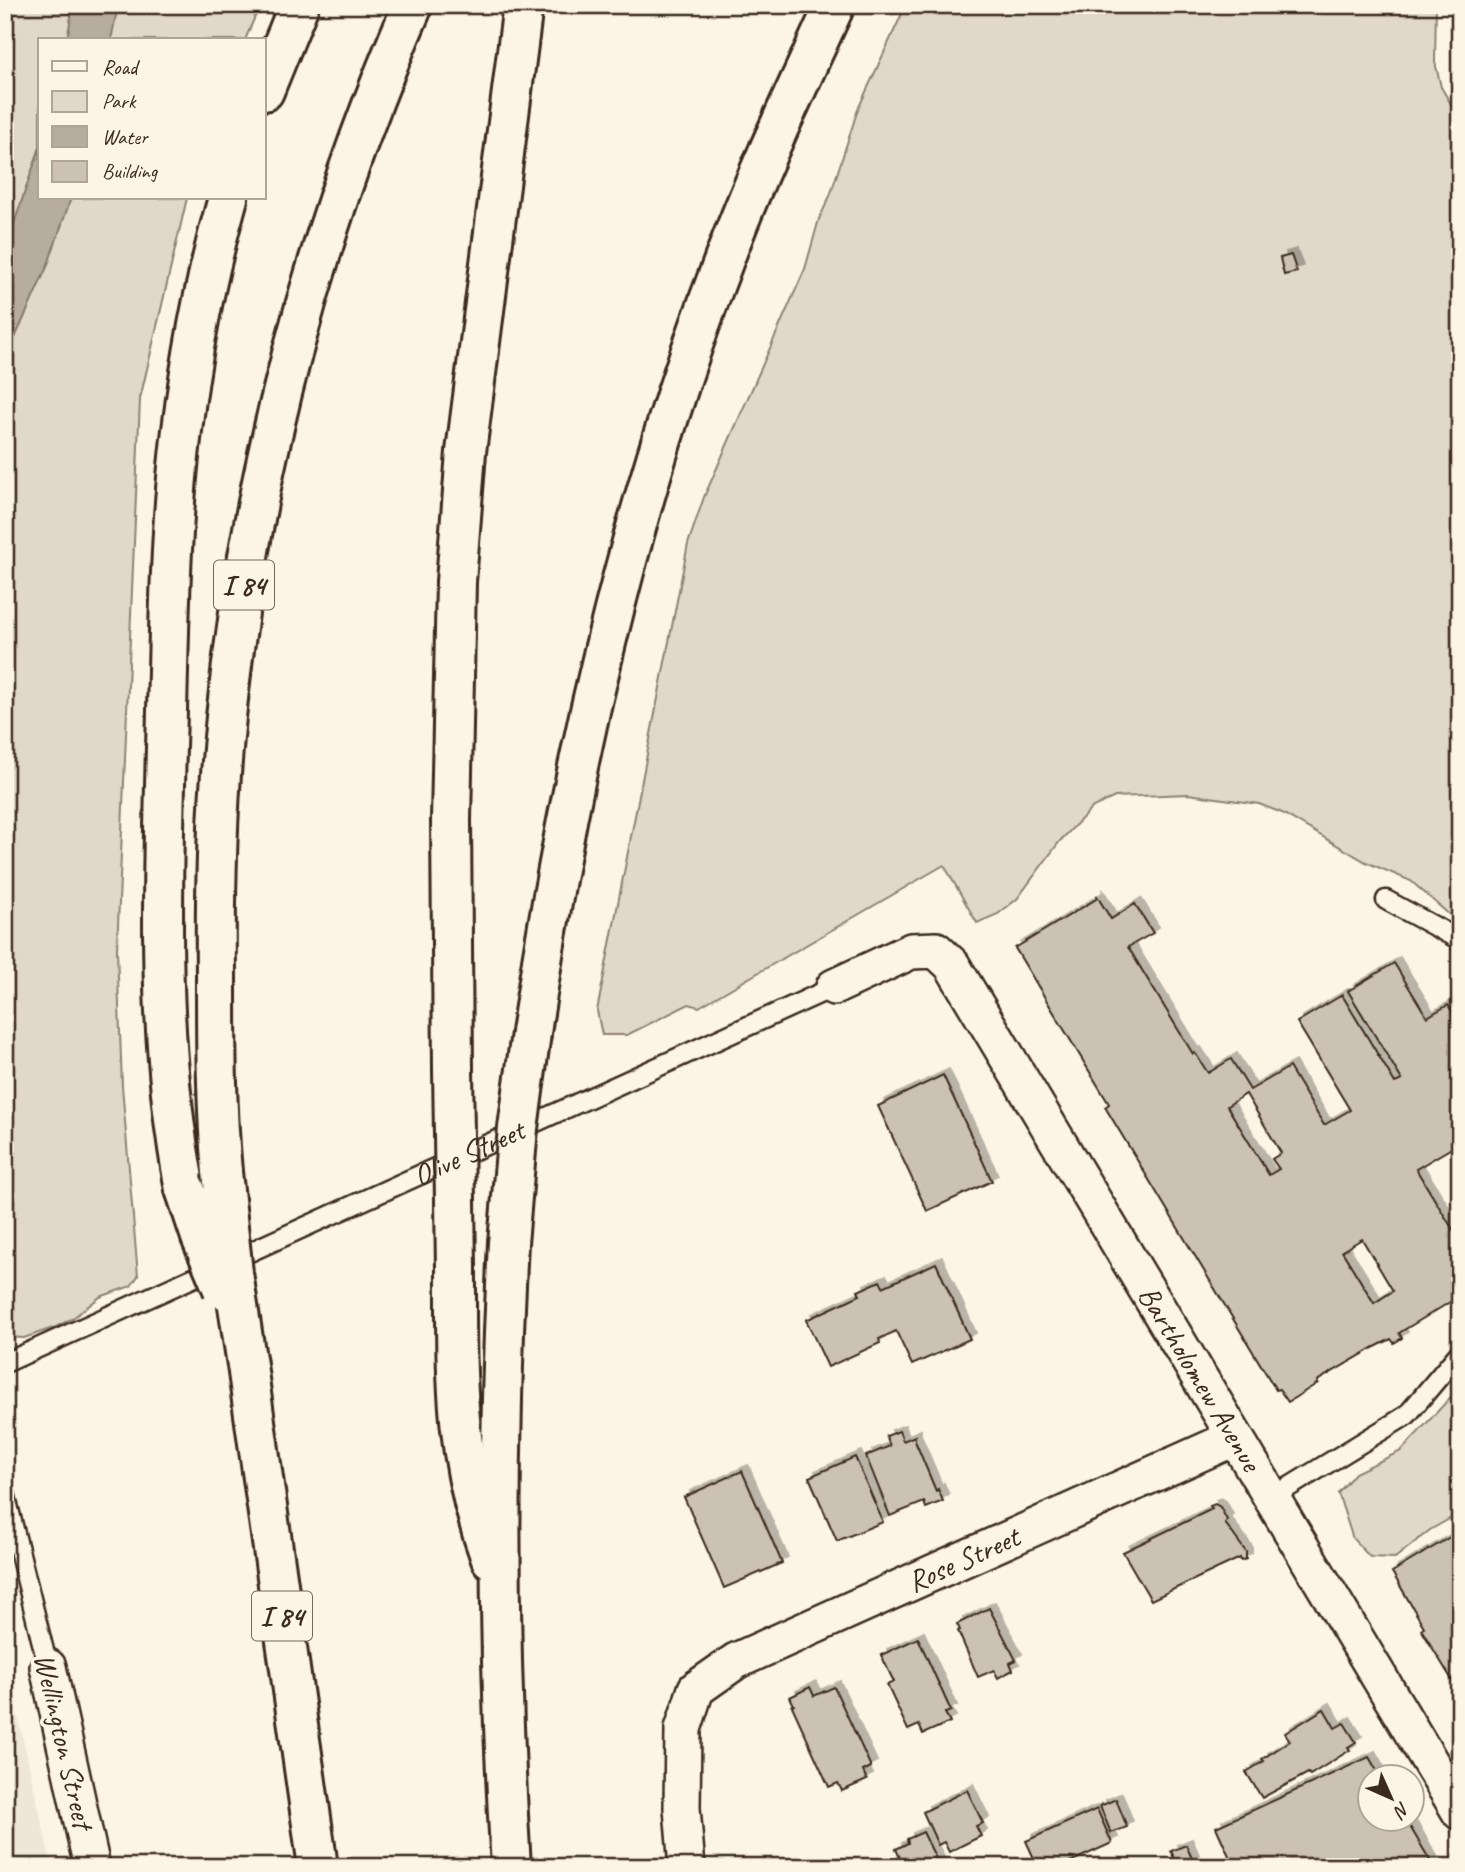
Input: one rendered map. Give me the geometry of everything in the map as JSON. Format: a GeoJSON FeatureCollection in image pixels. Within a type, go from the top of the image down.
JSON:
{"type":"FeatureCollection","features":[{"type":"Feature","properties":{"kind":"highway"},"geometry":{"type":"LineString","coordinates":[[266,86],[299,5]]}},
{"type":"Feature","properties":{"kind":"highway"},"geometry":{"type":"LineString","coordinates":[[502,1584],[476,1516],[462,1447],[457,1393],[451,808],[456,582],[466,452],[523,5]]}},
{"type":"Feature","properties":{"kind":"highway"},"geometry":{"type":"LineString","coordinates":[[512,1867],[505,1741],[501,1433],[508,1243],[517,1139],[554,889],[586,737],[626,570],[665,430],[707,304],[735,231],[835,5]]}},
{"type":"Feature","properties":{"kind":"highway","name":"I 84"},"geometry":{"type":"LineString","coordinates":[[318,1867],[240,1319],[222,1172],[216,1082],[216,876],[225,724],[244,584],[277,414],[306,304],[351,165],[410,12]]}},
{"type":"Feature","properties":{"kind":"highway"},"geometry":{"type":"LineString","coordinates":[[228,200],[188,380],[179,460],[165,780],[164,974],[172,1110],[186,1189],[196,1224],[214,1268],[240,1319]]}},
{"type":"Feature","properties":{"kind":"street","name":"Olive Street"},"geometry":{"type":"LineString","coordinates":[[834,986],[911,951],[936,950]]}},
{"type":"Feature","properties":{"kind":"street","name":"Bartholomew Avenue"},"geometry":{"type":"LineString","coordinates":[[936,950],[952,965],[1460,1812]]}},
{"type":"Feature","properties":{"kind":"street","name":"Rose Street"},"geometry":{"type":"LineString","coordinates":[[687,1867],[682,1808],[683,1729],[696,1689],[736,1661],[1234,1438]]}},
{"type":"Feature","properties":{"kind":"street","name":"Wellington Street"},"geometry":{"type":"LineString","coordinates":[[48,1667],[92,1867]]}},
{"type":"Feature","properties":{"kind":"lane"},"geometry":{"type":"LineString","coordinates":[[1386,900],[1460,942]]}},
{"type":"Feature","properties":{"kind":"lane","name":"Olive Street"},"geometry":{"type":"LineString","coordinates":[[5,1363],[834,986]]}},
{"type":"Feature","properties":{"kind":"lane"},"geometry":{"type":"LineString","coordinates":[[1271,1498],[1407,1415],[1460,1352]]}},
{"type":"Feature","properties":{"kind":"lane","name":"Wellington Street"},"geometry":{"type":"LineString","coordinates":[[5,1493],[48,1667]]}},
{"type":"Feature","properties":{"kind":"shaded area"},"geometry":{"type":"Polygon","coordinates":[[[5,1660],[52,1867],[5,1867],[5,1660]]]}},
{"type":"Feature","properties":{"kind":"green space"},"geometry":{"type":"Polygon","coordinates":[[[5,5],[260,5],[246,38],[38,38],[38,200],[187,200],[140,399],[117,950],[122,1086],[138,1276],[131,1286],[100,1297],[73,1318],[56,1327],[24,1338],[5,1337],[5,5]]]}},
{"type":"Feature","properties":{"kind":"green space"},"geometry":{"type":"Polygon","coordinates":[[[906,5],[1436,5],[1435,62],[1441,87],[1460,119],[1460,924],[1411,881],[1366,862],[1282,813],[1259,804],[1188,794],[1115,797],[1093,807],[1060,841],[1017,899],[998,914],[977,923],[944,865],[699,1007],[689,1004],[627,1035],[602,1035],[597,1011],[688,544],[704,497],[805,269],[819,219],[830,196],[858,109],[906,5]]]}},
{"type":"Feature","properties":{"kind":"green space"},"geometry":{"type":"Polygon","coordinates":[[[1460,1387],[1460,1513],[1430,1530],[1395,1558],[1370,1557],[1353,1539],[1338,1493],[1355,1473],[1401,1451],[1460,1387]]]}},
{"type":"Feature","properties":{"kind":"water"},"geometry":{"type":"Polygon","coordinates":[[[73,5],[118,5],[111,38],[67,38],[73,5]]]}},
{"type":"Feature","properties":{"kind":"water"},"geometry":{"type":"Polygon","coordinates":[[[38,153],[38,200],[70,200],[47,267],[5,360],[5,250],[38,153]]]}},
{"type":"Feature","properties":{"kind":"building"},"geometry":{"type":"Polygon","coordinates":[[[1291,255],[1297,272],[1284,275],[1280,258],[1291,255]]]}},
{"type":"Feature","properties":{"kind":"building"},"geometry":{"type":"Polygon","coordinates":[[[1097,896],[1111,919],[1135,904],[1153,933],[1128,947],[1193,1054],[1195,1053],[1208,1073],[1231,1059],[1250,1090],[1289,1067],[1324,1125],[1350,1110],[1297,1022],[1342,995],[1395,1083],[1402,1080],[1348,991],[1394,963],[1427,1017],[1448,1005],[1460,1024],[1460,1143],[1416,1169],[1460,1241],[1460,1296],[1399,1333],[1402,1338],[1394,1343],[1391,1339],[1375,1347],[1317,1381],[1318,1383],[1288,1402],[1279,1389],[1276,1390],[1105,1107],[1109,1104],[1015,948],[1097,896]],[[1246,1094],[1227,1106],[1269,1175],[1279,1169],[1272,1159],[1281,1153],[1246,1094]],[[1362,1239],[1342,1251],[1374,1303],[1393,1291],[1362,1239]]]}},
{"type":"Feature","properties":{"kind":"building"},"geometry":{"type":"Polygon","coordinates":[[[943,1075],[992,1181],[927,1211],[878,1106],[943,1075]]]}},
{"type":"Feature","properties":{"kind":"building"},"geometry":{"type":"Polygon","coordinates":[[[936,1263],[970,1339],[912,1365],[896,1331],[879,1339],[880,1343],[828,1367],[806,1320],[860,1295],[858,1291],[880,1281],[883,1287],[936,1263]]]}},
{"type":"Feature","properties":{"kind":"building"},"geometry":{"type":"Polygon","coordinates":[[[899,1431],[903,1441],[915,1436],[936,1491],[938,1489],[943,1501],[926,1508],[924,1502],[890,1516],[866,1456],[890,1446],[886,1436],[899,1431]]]}},
{"type":"Feature","properties":{"kind":"building"},"geometry":{"type":"Polygon","coordinates":[[[855,1457],[883,1522],[837,1541],[809,1477],[855,1457]]]}},
{"type":"Feature","properties":{"kind":"building"},"geometry":{"type":"Polygon","coordinates":[[[742,1471],[782,1563],[724,1588],[684,1497],[742,1471]]]}},
{"type":"Feature","properties":{"kind":"building"},"geometry":{"type":"Polygon","coordinates":[[[1215,1504],[1220,1507],[1227,1520],[1225,1523],[1246,1552],[1246,1559],[1241,1561],[1240,1558],[1151,1600],[1123,1552],[1212,1509],[1210,1506],[1215,1504]]]}},
{"type":"Feature","properties":{"kind":"building"},"geometry":{"type":"Polygon","coordinates":[[[1460,1531],[1460,1693],[1421,1629],[1424,1627],[1392,1572],[1460,1531]]]}},
{"type":"Feature","properties":{"kind":"building"},"geometry":{"type":"Polygon","coordinates":[[[989,1608],[1016,1660],[1010,1663],[1013,1670],[998,1678],[994,1670],[978,1677],[957,1624],[989,1608]]]}},
{"type":"Feature","properties":{"kind":"building"},"geometry":{"type":"Polygon","coordinates":[[[918,1638],[951,1711],[945,1713],[950,1722],[923,1734],[919,1725],[908,1730],[887,1685],[894,1682],[881,1655],[918,1638]]]}},
{"type":"Feature","properties":{"kind":"building"},"geometry":{"type":"Polygon","coordinates":[[[810,1687],[814,1696],[834,1687],[871,1767],[863,1771],[867,1780],[842,1791],[838,1783],[829,1787],[790,1697],[810,1687]]]}},
{"type":"Feature","properties":{"kind":"building"},"geometry":{"type":"Polygon","coordinates":[[[1324,1709],[1335,1728],[1344,1723],[1356,1742],[1348,1747],[1350,1750],[1310,1775],[1308,1773],[1262,1798],[1246,1772],[1290,1741],[1285,1733],[1324,1709]]]}},
{"type":"Feature","properties":{"kind":"building"},"geometry":{"type":"Polygon","coordinates":[[[1369,1757],[1373,1764],[1356,1764],[1356,1834],[1414,1834],[1434,1867],[1234,1867],[1216,1827],[1369,1757]]]}},
{"type":"Feature","properties":{"kind":"building"},"geometry":{"type":"Polygon","coordinates":[[[967,1790],[983,1823],[976,1826],[981,1836],[949,1852],[944,1842],[938,1845],[923,1812],[967,1790]]]}},
{"type":"Feature","properties":{"kind":"building"},"geometry":{"type":"Polygon","coordinates":[[[1116,1799],[1127,1827],[1111,1833],[1100,1806],[1116,1799]]]}},
{"type":"Feature","properties":{"kind":"building"},"geometry":{"type":"Polygon","coordinates":[[[1097,1809],[1112,1843],[1059,1867],[1038,1867],[1026,1841],[1097,1809]]]}},
{"type":"Feature","properties":{"kind":"building"},"geometry":{"type":"Polygon","coordinates":[[[923,1832],[940,1867],[904,1867],[896,1849],[908,1843],[907,1839],[923,1832]]]}},
{"type":"Feature","properties":{"kind":"building"},"geometry":{"type":"Polygon","coordinates":[[[1186,1845],[1194,1863],[1178,1867],[1171,1851],[1186,1845]]]}}]}
